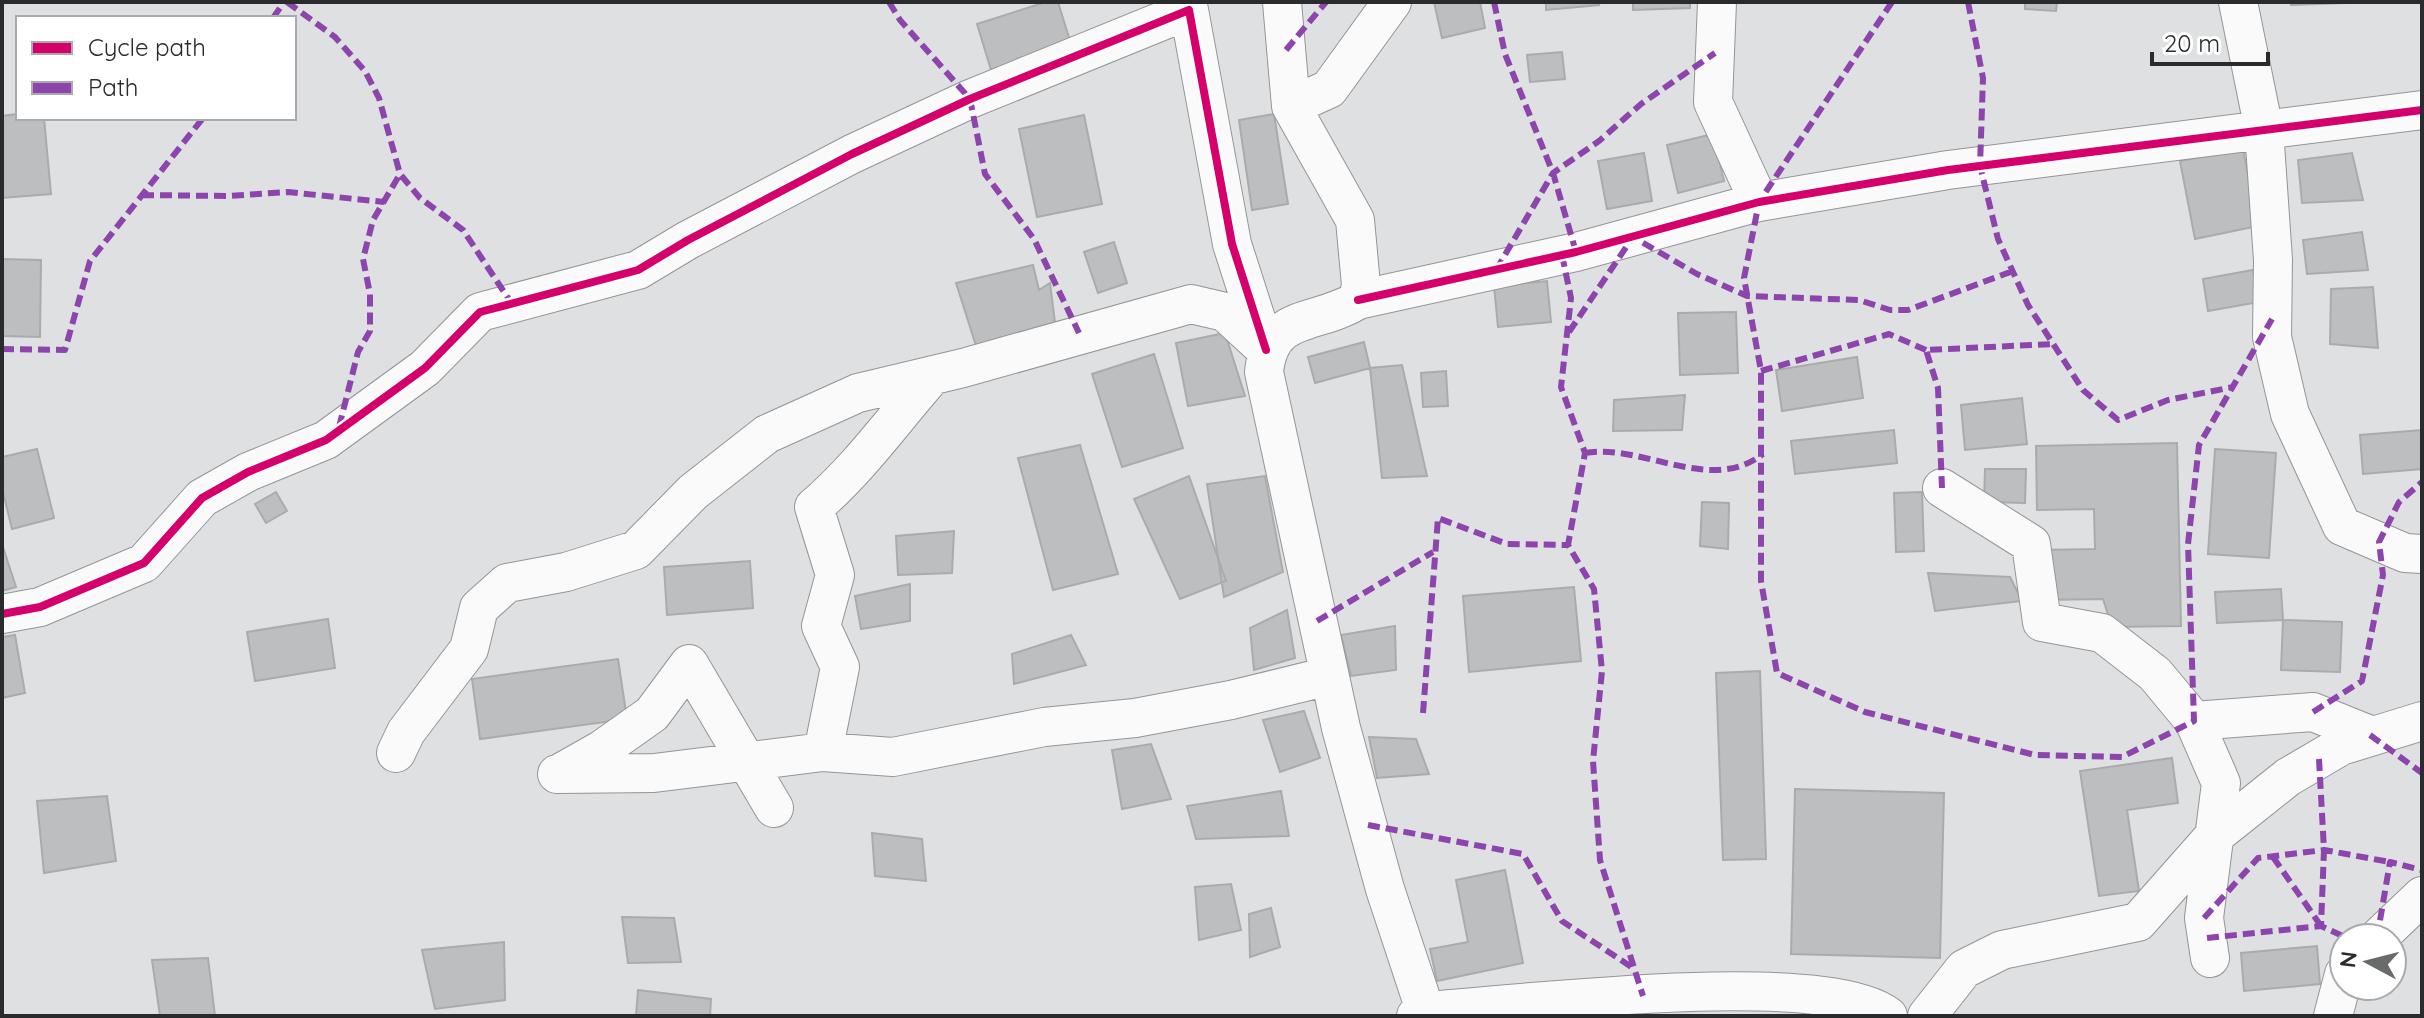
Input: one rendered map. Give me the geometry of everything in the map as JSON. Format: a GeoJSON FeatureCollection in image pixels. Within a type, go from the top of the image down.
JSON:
{"type":"FeatureCollection","features":[{"type":"Feature","properties":{"kind":"street"},"geometry":{"type":"LineString","coordinates":[[1282,2],[1291,106],[1355,220],[1361,285],[1358,300]]}},
{"type":"Feature","properties":{"kind":"street"},"geometry":{"type":"LineString","coordinates":[[1291,106],[1329,89],[1392,2]]}},
{"type":"Feature","properties":{"kind":"street"},"geometry":{"type":"LineString","coordinates":[[1717,2],[1713,102],[1759,202]]}},
{"type":"Feature","properties":{"kind":"street"},"geometry":{"type":"LineString","coordinates":[[2238,2],[2264,130],[2273,260],[2272,337],[2290,414],[2342,526],[2405,553],[2422,554]]}},
{"type":"Feature","properties":{"kind":"street"},"geometry":{"type":"LineString","coordinates":[[2,614],[40,607],[144,563],[202,498],[248,472],[326,440],[339,427],[425,368],[480,312],[638,270],[688,240],[865,148],[970,99],[1189,10],[1232,244],[1266,350],[1264,372],[1329,676],[1385,889],[1423,1014],[1741,989],[1846,999],[1876,1006],[1888,1016]]}},
{"type":"Feature","properties":{"kind":"street"},"geometry":{"type":"LineString","coordinates":[[1266,350],[1275,336],[1294,325],[1344,309],[1358,300],[1576,252],[1759,202],[1948,170],[2422,110]]}},
{"type":"Feature","properties":{"kind":"street"},"geometry":{"type":"LineString","coordinates":[[396,753],[406,732],[469,649],[479,608],[507,583],[566,572],[636,550],[693,492],[767,434],[858,393],[932,376],[1191,304],[1225,312],[1266,350]]}},
{"type":"Feature","properties":{"kind":"street"},"geometry":{"type":"LineString","coordinates":[[823,752],[840,667],[821,626],[835,575],[814,507],[849,477],[875,440],[932,376]]}},
{"type":"Feature","properties":{"kind":"street"},"geometry":{"type":"LineString","coordinates":[[1942,488],[2031,544],[2042,622],[2102,633],[2155,674],[2194,721],[2221,783],[2204,918],[2210,958]]}},
{"type":"Feature","properties":{"kind":"street"},"geometry":{"type":"LineString","coordinates":[[774,808],[744,761],[823,752],[893,757],[1044,727],[1135,718],[1231,700],[1329,676]]}},
{"type":"Feature","properties":{"kind":"street"},"geometry":{"type":"LineString","coordinates":[[2194,721],[2313,712],[2370,735]]}},
{"type":"Feature","properties":{"kind":"street"},"geometry":{"type":"LineString","coordinates":[[1927,1016],[1964,969],[2002,950],[2138,922],[2214,836],[2288,777],[2341,746],[2422,721]]}},
{"type":"Feature","properties":{"kind":"street"},"geometry":{"type":"LineString","coordinates":[[2395,922],[2422,896]]}},
{"type":"Feature","properties":{"kind":"building"},"geometry":{"type":"Polygon","coordinates":[[[1046,2],[1058,2],[1071,44],[991,70],[977,24],[1046,2]]]}},
{"type":"Feature","properties":{"kind":"building"},"geometry":{"type":"Polygon","coordinates":[[[1434,2],[1480,2],[1485,28],[1442,38],[1434,2]]]}},
{"type":"Feature","properties":{"kind":"building"},"geometry":{"type":"Polygon","coordinates":[[[1546,2],[1598,2],[1599,5],[1546,10],[1546,2]]]}},
{"type":"Feature","properties":{"kind":"building"},"geometry":{"type":"Polygon","coordinates":[[[1633,2],[1690,2],[1690,8],[1633,10],[1633,2]]]}},
{"type":"Feature","properties":{"kind":"building"},"geometry":{"type":"Polygon","coordinates":[[[2025,2],[2057,2],[2056,11],[2025,9],[2025,2]]]}},
{"type":"Feature","properties":{"kind":"building"},"geometry":{"type":"Polygon","coordinates":[[[2291,2],[2373,2],[2291,5],[2291,2]]]}},
{"type":"Feature","properties":{"kind":"building"},"geometry":{"type":"Polygon","coordinates":[[[1562,52],[1565,79],[1530,82],[1527,55],[1562,52]]]}},
{"type":"Feature","properties":{"kind":"building"},"geometry":{"type":"Polygon","coordinates":[[[16,114],[16,120],[44,120],[51,194],[2,198],[2,116],[16,114]]]}},
{"type":"Feature","properties":{"kind":"building"},"geometry":{"type":"Polygon","coordinates":[[[1274,114],[1288,204],[1252,210],[1239,120],[1274,114]]]}},
{"type":"Feature","properties":{"kind":"building"},"geometry":{"type":"Polygon","coordinates":[[[1084,115],[1102,204],[1037,217],[1019,129],[1084,115]]]}},
{"type":"Feature","properties":{"kind":"building"},"geometry":{"type":"Polygon","coordinates":[[[1713,134],[1724,181],[1678,193],[1667,145],[1713,134]]]}},
{"type":"Feature","properties":{"kind":"building"},"geometry":{"type":"Polygon","coordinates":[[[2243,149],[2258,226],[2195,239],[2180,161],[2243,149]]]}},
{"type":"Feature","properties":{"kind":"building"},"geometry":{"type":"Polygon","coordinates":[[[1644,153],[1652,201],[1607,209],[1598,161],[1644,153]]]}},
{"type":"Feature","properties":{"kind":"building"},"geometry":{"type":"Polygon","coordinates":[[[2352,153],[2363,200],[2302,203],[2298,160],[2352,153]]]}},
{"type":"Feature","properties":{"kind":"building"},"geometry":{"type":"Polygon","coordinates":[[[2362,232],[2368,270],[2307,274],[2303,240],[2362,232]]]}},
{"type":"Feature","properties":{"kind":"building"},"geometry":{"type":"Polygon","coordinates":[[[1114,242],[1127,283],[1098,293],[1084,252],[1114,242]]]}},
{"type":"Feature","properties":{"kind":"building"},"geometry":{"type":"Polygon","coordinates":[[[2,259],[41,260],[40,337],[2,336],[2,259]]]}},
{"type":"Feature","properties":{"kind":"building"},"geometry":{"type":"Polygon","coordinates":[[[1033,265],[1039,290],[1050,283],[1057,339],[979,355],[956,283],[1033,265]]]}},
{"type":"Feature","properties":{"kind":"building"},"geometry":{"type":"Polygon","coordinates":[[[2253,270],[2259,302],[2208,311],[2203,279],[2253,270]]]}},
{"type":"Feature","properties":{"kind":"building"},"geometry":{"type":"Polygon","coordinates":[[[1547,281],[1551,322],[1498,327],[1494,286],[1547,281]]]}},
{"type":"Feature","properties":{"kind":"building"},"geometry":{"type":"Polygon","coordinates":[[[2373,287],[2378,348],[2330,344],[2331,289],[2373,287]]]}},
{"type":"Feature","properties":{"kind":"building"},"geometry":{"type":"Polygon","coordinates":[[[1736,312],[1738,373],[1680,375],[1678,313],[1736,312]]]}},
{"type":"Feature","properties":{"kind":"building"},"geometry":{"type":"Polygon","coordinates":[[[1225,333],[1245,396],[1188,406],[1176,343],[1225,333]]]}},
{"type":"Feature","properties":{"kind":"building"},"geometry":{"type":"Polygon","coordinates":[[[1364,342],[1370,368],[1315,383],[1308,357],[1364,342]]]}},
{"type":"Feature","properties":{"kind":"building"},"geometry":{"type":"Polygon","coordinates":[[[1154,354],[1183,448],[1122,467],[1092,374],[1154,354]]]}},
{"type":"Feature","properties":{"kind":"building"},"geometry":{"type":"Polygon","coordinates":[[[1857,357],[1863,398],[1782,411],[1776,370],[1857,357]]]}},
{"type":"Feature","properties":{"kind":"building"},"geometry":{"type":"Polygon","coordinates":[[[1402,365],[1427,476],[1382,478],[1370,368],[1402,365]]]}},
{"type":"Feature","properties":{"kind":"building"},"geometry":{"type":"Polygon","coordinates":[[[1446,371],[1448,406],[1423,407],[1421,373],[1446,371]]]}},
{"type":"Feature","properties":{"kind":"building"},"geometry":{"type":"Polygon","coordinates":[[[1685,395],[1682,430],[1613,431],[1614,400],[1685,395]]]}},
{"type":"Feature","properties":{"kind":"building"},"geometry":{"type":"Polygon","coordinates":[[[2022,398],[2027,444],[1965,450],[1961,405],[2022,398]]]}},
{"type":"Feature","properties":{"kind":"building"},"geometry":{"type":"Polygon","coordinates":[[[1894,430],[1897,463],[1795,474],[1791,441],[1894,430]]]}},
{"type":"Feature","properties":{"kind":"building"},"geometry":{"type":"Polygon","coordinates":[[[2422,430],[2422,469],[2363,474],[2360,435],[2422,430]]]}},
{"type":"Feature","properties":{"kind":"building"},"geometry":{"type":"Polygon","coordinates":[[[2177,443],[2181,626],[2112,627],[2103,599],[2042,600],[2041,550],[2095,549],[2094,509],[2037,510],[2036,446],[2177,443]]]}},
{"type":"Feature","properties":{"kind":"building"},"geometry":{"type":"Polygon","coordinates":[[[1080,445],[1118,574],[1053,590],[1018,458],[1080,445]]]}},
{"type":"Feature","properties":{"kind":"building"},"geometry":{"type":"Polygon","coordinates":[[[37,449],[54,518],[12,529],[2,488],[2,457],[37,449]]]}},
{"type":"Feature","properties":{"kind":"building"},"geometry":{"type":"Polygon","coordinates":[[[2215,449],[2276,453],[2269,558],[2208,554],[2215,449]]]}},
{"type":"Feature","properties":{"kind":"building"},"geometry":{"type":"Polygon","coordinates":[[[1985,469],[2026,469],[2025,503],[1984,502],[1985,469]]]}},
{"type":"Feature","properties":{"kind":"building"},"geometry":{"type":"Polygon","coordinates":[[[1189,476],[1226,581],[1180,599],[1134,499],[1189,476]]]}},
{"type":"Feature","properties":{"kind":"building"},"geometry":{"type":"Polygon","coordinates":[[[1265,476],[1283,572],[1224,597],[1207,484],[1265,476]]]}},
{"type":"Feature","properties":{"kind":"building"},"geometry":{"type":"Polygon","coordinates":[[[276,492],[287,511],[266,523],[255,504],[276,492]]]}},
{"type":"Feature","properties":{"kind":"building"},"geometry":{"type":"Polygon","coordinates":[[[1922,492],[1924,551],[1896,552],[1894,493],[1922,492]]]}},
{"type":"Feature","properties":{"kind":"building"},"geometry":{"type":"Polygon","coordinates":[[[1702,502],[1729,503],[1728,549],[1700,546],[1702,502]]]}},
{"type":"Feature","properties":{"kind":"building"},"geometry":{"type":"Polygon","coordinates":[[[954,531],[952,573],[898,575],[896,536],[954,531]]]}},
{"type":"Feature","properties":{"kind":"building"},"geometry":{"type":"Polygon","coordinates":[[[2,544],[16,587],[2,591],[2,544]]]}},
{"type":"Feature","properties":{"kind":"building"},"geometry":{"type":"Polygon","coordinates":[[[750,561],[753,608],[667,615],[664,567],[750,561]]]}},
{"type":"Feature","properties":{"kind":"building"},"geometry":{"type":"Polygon","coordinates":[[[1928,573],[2010,577],[2022,601],[1935,611],[1928,573]]]}},
{"type":"Feature","properties":{"kind":"building"},"geometry":{"type":"Polygon","coordinates":[[[910,584],[910,621],[861,629],[855,596],[910,584]]]}},
{"type":"Feature","properties":{"kind":"building"},"geometry":{"type":"Polygon","coordinates":[[[1574,587],[1581,661],[1469,672],[1463,596],[1574,587]]]}},
{"type":"Feature","properties":{"kind":"building"},"geometry":{"type":"Polygon","coordinates":[[[2281,589],[2283,620],[2217,623],[2215,592],[2281,589]]]}},
{"type":"Feature","properties":{"kind":"building"},"geometry":{"type":"Polygon","coordinates":[[[1287,610],[1295,658],[1254,670],[1250,628],[1287,610]]]}},
{"type":"Feature","properties":{"kind":"building"},"geometry":{"type":"Polygon","coordinates":[[[328,619],[335,668],[255,681],[247,632],[328,619]]]}},
{"type":"Feature","properties":{"kind":"building"},"geometry":{"type":"Polygon","coordinates":[[[2283,620],[2342,622],[2340,672],[2281,670],[2283,620]]]}},
{"type":"Feature","properties":{"kind":"building"},"geometry":{"type":"Polygon","coordinates":[[[1395,626],[1396,670],[1351,676],[1341,635],[1395,626]]]}},
{"type":"Feature","properties":{"kind":"building"},"geometry":{"type":"Polygon","coordinates":[[[15,635],[25,693],[2,698],[2,637],[15,635]]]}},
{"type":"Feature","properties":{"kind":"building"},"geometry":{"type":"Polygon","coordinates":[[[1071,635],[1086,665],[1014,684],[1012,654],[1071,635]]]}},
{"type":"Feature","properties":{"kind":"building"},"geometry":{"type":"Polygon","coordinates":[[[618,659],[627,719],[480,739],[472,679],[618,659]]]}},
{"type":"Feature","properties":{"kind":"building"},"geometry":{"type":"Polygon","coordinates":[[[1760,671],[1766,859],[1723,860],[1716,673],[1760,671]]]}},
{"type":"Feature","properties":{"kind":"building"},"geometry":{"type":"Polygon","coordinates":[[[1304,711],[1320,758],[1280,772],[1263,720],[1304,711]]]}},
{"type":"Feature","properties":{"kind":"building"},"geometry":{"type":"Polygon","coordinates":[[[1369,737],[1416,739],[1429,774],[1377,778],[1369,737]]]}},
{"type":"Feature","properties":{"kind":"building"},"geometry":{"type":"Polygon","coordinates":[[[1151,744],[1171,799],[1122,809],[1112,750],[1151,744]]]}},
{"type":"Feature","properties":{"kind":"building"},"geometry":{"type":"Polygon","coordinates":[[[2172,758],[2178,803],[2127,810],[2139,891],[2099,896],[2080,771],[2172,758]]]}},
{"type":"Feature","properties":{"kind":"building"},"geometry":{"type":"Polygon","coordinates":[[[1795,789],[1944,793],[1940,958],[1791,954],[1795,789]]]}},
{"type":"Feature","properties":{"kind":"building"},"geometry":{"type":"Polygon","coordinates":[[[1281,791],[1289,836],[1196,839],[1187,806],[1281,791]]]}},
{"type":"Feature","properties":{"kind":"building"},"geometry":{"type":"Polygon","coordinates":[[[107,796],[116,861],[44,873],[37,801],[107,796]]]}},
{"type":"Feature","properties":{"kind":"building"},"geometry":{"type":"Polygon","coordinates":[[[872,833],[922,839],[926,881],[875,876],[872,833]]]}},
{"type":"Feature","properties":{"kind":"building"},"geometry":{"type":"Polygon","coordinates":[[[1505,870],[1523,963],[1437,981],[1430,949],[1468,942],[1456,880],[1505,870]]]}},
{"type":"Feature","properties":{"kind":"building"},"geometry":{"type":"Polygon","coordinates":[[[1231,884],[1241,930],[1199,940],[1195,887],[1231,884]]]}},
{"type":"Feature","properties":{"kind":"building"},"geometry":{"type":"Polygon","coordinates":[[[1271,908],[1280,947],[1250,957],[1249,914],[1271,908]]]}},
{"type":"Feature","properties":{"kind":"building"},"geometry":{"type":"Polygon","coordinates":[[[622,917],[674,918],[681,962],[628,963],[622,917]]]}},
{"type":"Feature","properties":{"kind":"building"},"geometry":{"type":"Polygon","coordinates":[[[504,942],[505,1000],[435,1009],[422,950],[504,942]]]}},
{"type":"Feature","properties":{"kind":"building"},"geometry":{"type":"Polygon","coordinates":[[[2317,946],[2320,984],[2244,991],[2241,953],[2317,946]]]}},
{"type":"Feature","properties":{"kind":"building"},"geometry":{"type":"Polygon","coordinates":[[[208,958],[215,1016],[160,1016],[152,960],[208,958]]]}},
{"type":"Feature","properties":{"kind":"building"},"geometry":{"type":"Polygon","coordinates":[[[638,990],[711,999],[710,1016],[636,1016],[638,990]]]}},
{"type":"Feature","properties":{"kind":"marked path"},"geometry":{"type":"LineString","coordinates":[[274,16],[284,2]]}},
{"type":"Feature","properties":{"kind":"marked path"},"geometry":{"type":"LineString","coordinates":[[287,2],[335,37],[365,71],[379,98],[400,174],[420,198],[463,230],[512,304]]}},
{"type":"Feature","properties":{"kind":"marked path"},"geometry":{"type":"LineString","coordinates":[[889,2],[900,20],[970,99],[985,174],[1034,239],[1079,333]]}},
{"type":"Feature","properties":{"kind":"marked path"},"geometry":{"type":"LineString","coordinates":[[1286,50],[1326,2]]}},
{"type":"Feature","properties":{"kind":"marked path"},"geometry":{"type":"LineString","coordinates":[[1494,2],[1505,54],[1553,173],[1576,252]]}},
{"type":"Feature","properties":{"kind":"marked path"},"geometry":{"type":"LineString","coordinates":[[1892,2],[1759,202],[1744,278],[1761,371],[1761,581],[1777,673],[1865,712],[2035,755],[2122,757],[2194,721],[2188,544],[2199,445],[2272,319]]}},
{"type":"Feature","properties":{"kind":"marked path"},"geometry":{"type":"LineString","coordinates":[[1968,2],[1983,78],[1980,166],[1998,239],[2028,305],[2083,390],[2118,420],[2168,400],[2233,387]]}},
{"type":"Feature","properties":{"kind":"marked path"},"geometry":{"type":"LineString","coordinates":[[1496,270],[1553,173],[1599,141],[1641,104],[1715,53]]}},
{"type":"Feature","properties":{"kind":"marked path"},"geometry":{"type":"LineString","coordinates":[[2,349],[65,350],[90,261],[201,120]]}},
{"type":"Feature","properties":{"kind":"marked path"},"geometry":{"type":"LineString","coordinates":[[339,427],[358,352],[370,331],[370,294],[363,259],[373,220],[400,174]]}},
{"type":"Feature","properties":{"kind":"marked path"},"geometry":{"type":"LineString","coordinates":[[142,195],[228,196],[288,192],[384,202]]}},
{"type":"Feature","properties":{"kind":"marked path"},"geometry":{"type":"LineString","coordinates":[[1569,332],[1633,237],[1697,274],[1747,296],[1859,300],[1890,310],[1908,310],[2013,271]]}},
{"type":"Feature","properties":{"kind":"marked path"},"geometry":{"type":"LineString","coordinates":[[1562,255],[1571,298],[1561,387],[1585,453],[1568,545],[1594,589],[1602,671],[1593,761],[1600,860],[1643,996]]}},
{"type":"Feature","properties":{"kind":"marked path"},"geometry":{"type":"LineString","coordinates":[[1761,371],[1889,334],[1926,350]]}},
{"type":"Feature","properties":{"kind":"marked path"},"geometry":{"type":"LineString","coordinates":[[1942,488],[1938,388],[1926,350],[2053,344]]}},
{"type":"Feature","properties":{"kind":"marked path"},"geometry":{"type":"LineString","coordinates":[[1585,453],[1607,452],[1699,469],[1721,470],[1743,465],[1763,454]]}},
{"type":"Feature","properties":{"kind":"marked path"},"geometry":{"type":"LineString","coordinates":[[2313,712],[2362,681],[2383,575],[2379,542],[2399,502],[2422,482]]}},
{"type":"Feature","properties":{"kind":"marked path"},"geometry":{"type":"LineString","coordinates":[[1423,713],[1438,518],[1507,544],[1568,545]]}},
{"type":"Feature","properties":{"kind":"marked path"},"geometry":{"type":"LineString","coordinates":[[1317,621],[1433,552]]}},
{"type":"Feature","properties":{"kind":"marked path"},"geometry":{"type":"LineString","coordinates":[[2370,735],[2422,773]]}},
{"type":"Feature","properties":{"kind":"marked path"},"geometry":{"type":"LineString","coordinates":[[2319,759],[2324,850],[2321,926]]}},
{"type":"Feature","properties":{"kind":"marked path"},"geometry":{"type":"LineString","coordinates":[[1368,825],[1523,854],[1562,921],[1633,968]]}},
{"type":"Feature","properties":{"kind":"marked path"},"geometry":{"type":"LineString","coordinates":[[2204,918],[2258,858],[2324,850],[2390,862]]}},
{"type":"Feature","properties":{"kind":"marked path"},"geometry":{"type":"LineString","coordinates":[[2273,857],[2321,926]]}},
{"type":"Feature","properties":{"kind":"marked path"},"geometry":{"type":"LineString","coordinates":[[2380,922],[2390,862],[2422,870]]}},
{"type":"Feature","properties":{"kind":"marked path"},"geometry":{"type":"LineString","coordinates":[[2207,938],[2321,926],[2328,929]]}},
{"type":"Feature","properties":{"kind":"cycle path"},"geometry":{"type":"LineString","coordinates":[[2,614],[40,607],[144,563],[202,498],[248,472],[326,440],[425,368],[480,312],[638,270],[688,240],[852,154],[970,99],[1189,10],[1232,244],[1266,350]]}},
{"type":"Feature","properties":{"kind":"cycle path"},"geometry":{"type":"LineString","coordinates":[[1358,300],[1576,252],[1759,202],[1948,170],[2422,110]]}}]}
